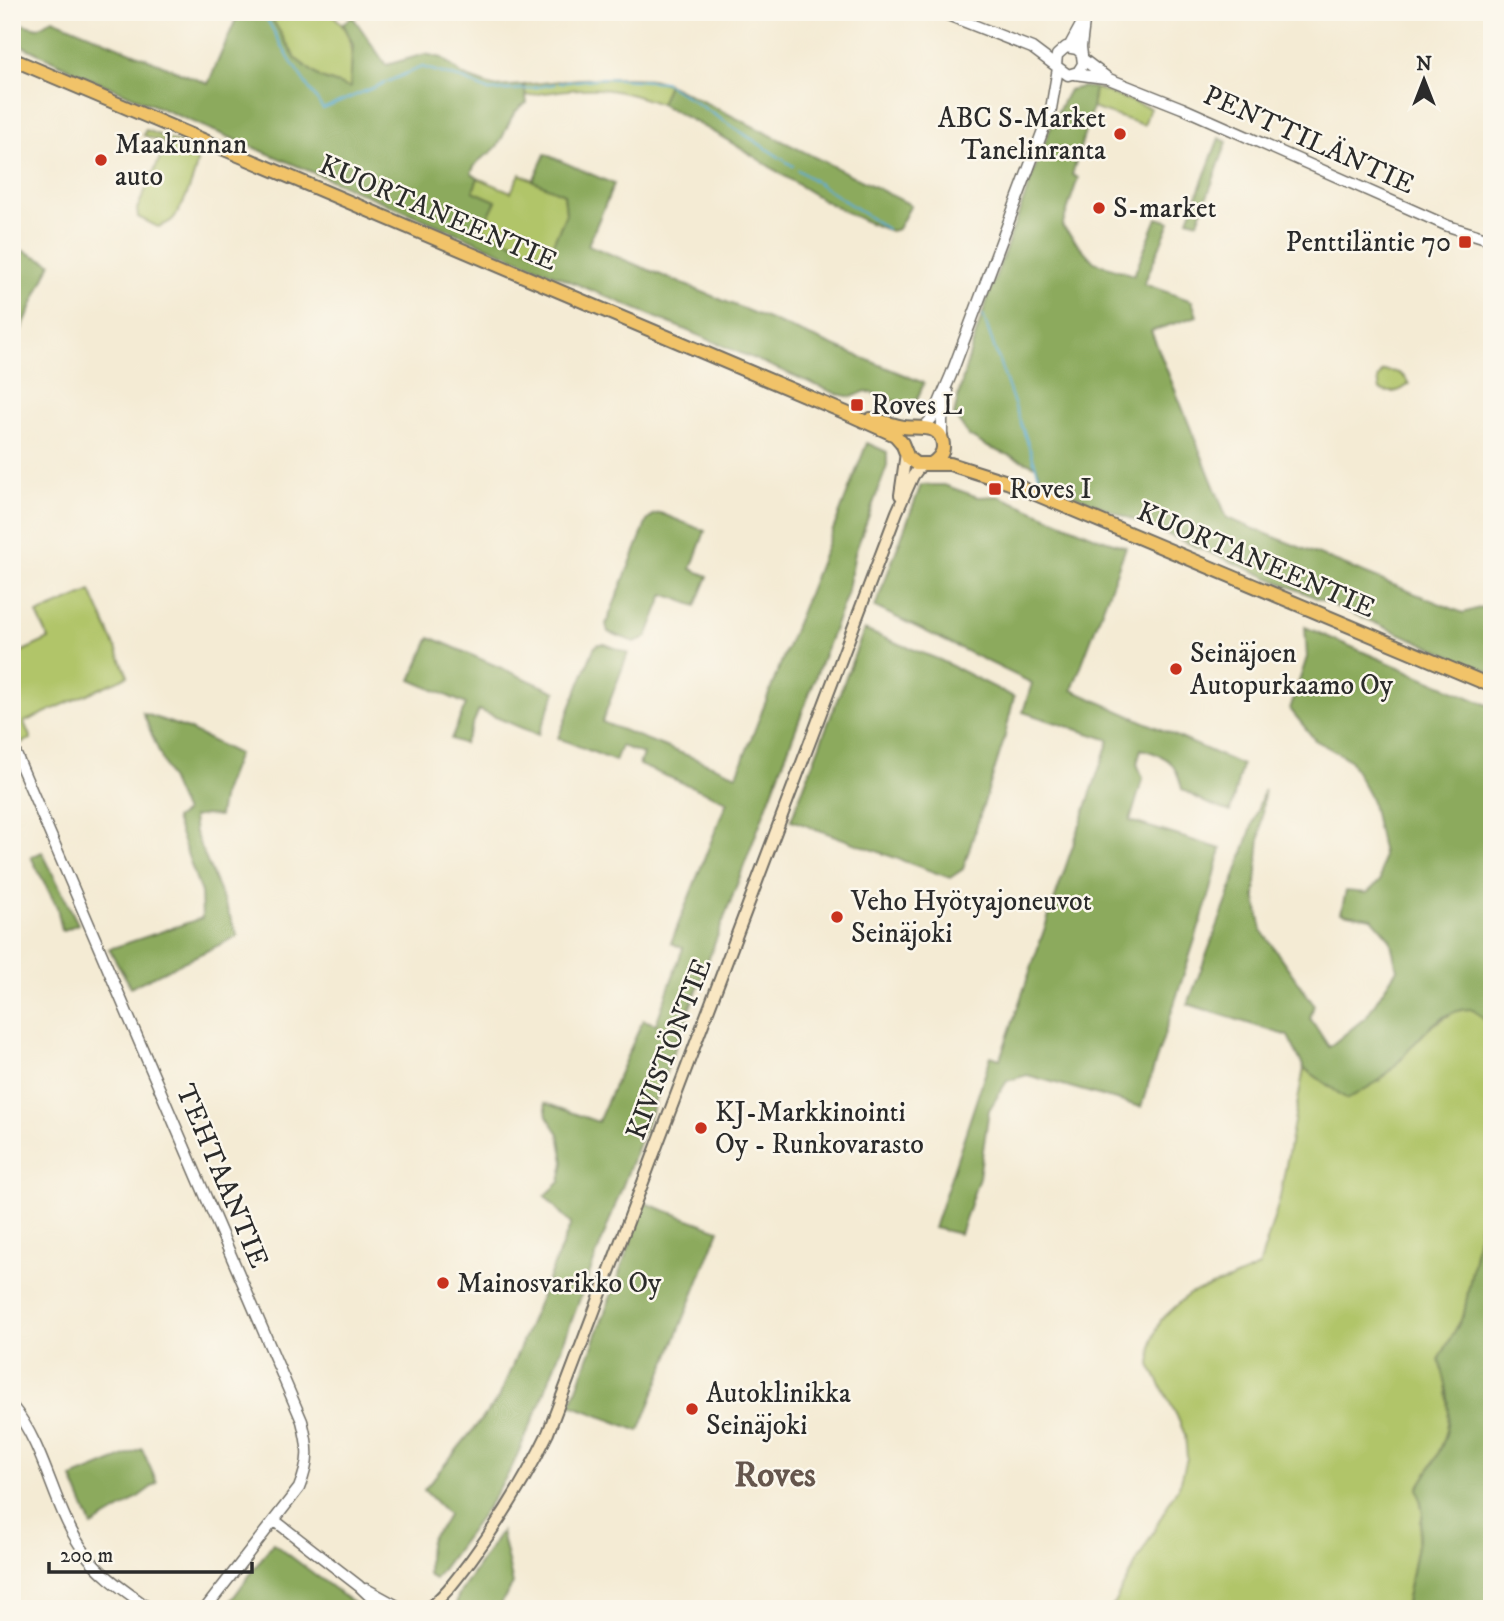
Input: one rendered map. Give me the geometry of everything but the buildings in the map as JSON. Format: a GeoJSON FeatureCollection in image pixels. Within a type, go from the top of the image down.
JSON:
{"type":"FeatureCollection","features":[{"type":"Feature","properties":{"kind":"highway","name":"KUORTANEENTIE"},"geometry":{"type":"LineString","coordinates":[[12,59],[844,412],[895,435],[905,450]]}},
{"type":"Feature","properties":{"kind":"highway","name":"KUORTANEENTIE"},"geometry":{"type":"LineString","coordinates":[[844,412],[899,426],[922,427]]}},
{"type":"Feature","properties":{"kind":"highway"},"geometry":{"type":"LineString","coordinates":[[922,427],[937,432],[942,443],[939,457],[926,465],[912,461],[905,450],[906,437],[922,427]]}},
{"type":"Feature","properties":{"kind":"highway","name":"KUORTANEENTIE"},"geometry":{"type":"LineString","coordinates":[[942,443],[951,454],[1001,480],[1492,686]]}},
{"type":"Feature","properties":{"kind":"highway","name":"KUORTANEENTIE"},"geometry":{"type":"LineString","coordinates":[[926,465],[950,464],[1001,480]]}},
{"type":"Feature","properties":{"kind":"main road","name":"KIVISTÖNTIE"},"geometry":{"type":"LineString","coordinates":[[897,512],[905,450]]}},
{"type":"Feature","properties":{"kind":"main road","name":"KIVISTÖNTIE"},"geometry":{"type":"LineString","coordinates":[[427,1609],[452,1586],[505,1512],[533,1466],[548,1433],[897,512],[912,476],[926,465]]}},
{"type":"Feature","properties":{"kind":"main road","name":"KIVISTÖNTIE"},"geometry":{"type":"LineString","coordinates":[[443,1609],[452,1586]]}},
{"type":"Feature","properties":{"kind":"street"},"geometry":{"type":"LineString","coordinates":[[940,12],[1032,48],[1064,74],[1073,74]]}},
{"type":"Feature","properties":{"kind":"street"},"geometry":{"type":"LineString","coordinates":[[1051,108],[1057,66],[1064,49],[1086,17]]}},
{"type":"Feature","properties":{"kind":"street"},"geometry":{"type":"LineString","coordinates":[[922,427],[932,420],[951,375],[1051,108],[1073,74],[1081,69],[1086,17]]}},
{"type":"Feature","properties":{"kind":"street"},"geometry":{"type":"LineString","coordinates":[[1032,48],[1077,49],[1083,57]]}},
{"type":"Feature","properties":{"kind":"street","name":"PENTTILÄNTIE"},"geometry":{"type":"LineString","coordinates":[[1083,57],[1109,79]]}},
{"type":"Feature","properties":{"kind":"street","name":"PENTTILÄNTIE"},"geometry":{"type":"LineString","coordinates":[[1073,74],[1109,79],[1436,221],[1492,240]]}},
{"type":"Feature","properties":{"kind":"street"},"geometry":{"type":"LineString","coordinates":[[942,443],[942,420],[951,375]]}},
{"type":"Feature","properties":{"kind":"street","name":"TEHTAANTIE"},"geometry":{"type":"LineString","coordinates":[[12,745],[302,1421],[308,1445],[307,1467],[299,1488],[205,1609]]}},
{"type":"Feature","properties":{"kind":"street"},"geometry":{"type":"LineString","coordinates":[[12,1406],[23,1419],[76,1539],[88,1558],[150,1609]]}},
{"type":"Feature","properties":{"kind":"street"},"geometry":{"type":"LineString","coordinates":[[274,1520],[359,1586],[383,1609]]}},
{"type":"Feature","properties":{"kind":"street"},"geometry":{"type":"LineString","coordinates":[[359,1586],[397,1606],[410,1609]]}},
{"type":"Feature","properties":{"kind":"green space"},"geometry":{"type":"Polygon","coordinates":[[[239,12],[268,12],[296,59],[321,78],[350,88],[353,45],[343,23],[353,17],[386,65],[425,54],[442,58],[464,76],[494,87],[524,85],[527,103],[513,115],[498,145],[477,163],[471,173],[478,178],[473,191],[496,201],[482,229],[547,257],[566,214],[564,194],[533,181],[545,154],[614,184],[588,245],[924,383],[915,404],[905,405],[866,391],[852,397],[837,394],[89,78],[12,41],[12,22],[38,28],[53,19],[208,84],[239,12]]]}},
{"type":"Feature","properties":{"kind":"green space"},"geometry":{"type":"Polygon","coordinates":[[[267,12],[330,12],[349,38],[352,56],[350,88],[321,78],[296,59],[267,12]]]}},
{"type":"Feature","properties":{"kind":"green space"},"geometry":{"type":"Polygon","coordinates":[[[580,79],[652,79],[668,84],[660,104],[641,97],[593,89],[563,90],[526,96],[524,85],[580,79]]]}},
{"type":"Feature","properties":{"kind":"green space"},"geometry":{"type":"Polygon","coordinates":[[[668,84],[911,205],[898,229],[891,231],[871,224],[834,206],[724,138],[660,104],[668,84]]]}},
{"type":"Feature","properties":{"kind":"green space"},"geometry":{"type":"Polygon","coordinates":[[[1095,88],[1150,108],[1144,125],[1092,108],[1095,88]]]}},
{"type":"Feature","properties":{"kind":"green space"},"geometry":{"type":"Polygon","coordinates":[[[1095,88],[1092,108],[1072,175],[1078,178],[1062,226],[1094,262],[1134,275],[1157,218],[1170,222],[1144,284],[1192,301],[1197,316],[1151,331],[1227,518],[1463,613],[1492,604],[1492,673],[1042,481],[1036,466],[988,447],[969,436],[954,415],[983,312],[1042,149],[1069,90],[1095,88]]]}},
{"type":"Feature","properties":{"kind":"green space"},"geometry":{"type":"Polygon","coordinates":[[[146,130],[196,150],[197,156],[194,175],[182,205],[173,219],[158,227],[138,217],[137,209],[164,149],[164,142],[143,135],[146,130]]]}},
{"type":"Feature","properties":{"kind":"green space"},"geometry":{"type":"Polygon","coordinates":[[[1219,138],[1227,142],[1198,222],[1188,219],[1219,138]]]}},
{"type":"Feature","properties":{"kind":"green space"},"geometry":{"type":"Polygon","coordinates":[[[520,174],[564,194],[566,214],[547,258],[482,229],[473,191],[478,178],[511,192],[520,174]]]}},
{"type":"Feature","properties":{"kind":"green space"},"geometry":{"type":"Polygon","coordinates":[[[12,246],[51,263],[19,335],[12,342],[12,246]]]}},
{"type":"Feature","properties":{"kind":"green space"},"geometry":{"type":"Polygon","coordinates":[[[1383,371],[1399,373],[1409,384],[1396,392],[1380,390],[1378,379],[1383,371]]]}},
{"type":"Feature","properties":{"kind":"green space"},"geometry":{"type":"Polygon","coordinates":[[[867,443],[887,452],[887,466],[855,553],[847,594],[540,1404],[511,1469],[487,1508],[435,1579],[428,1575],[429,1547],[431,1538],[448,1514],[424,1490],[499,1398],[571,1224],[545,1196],[560,1182],[564,1162],[559,1134],[547,1116],[545,1103],[598,1122],[643,1020],[656,1024],[683,948],[671,943],[727,801],[639,765],[643,754],[621,746],[615,761],[558,738],[594,648],[598,644],[605,644],[628,653],[602,722],[737,775],[867,443]]]}},
{"type":"Feature","properties":{"kind":"green space"},"geometry":{"type":"Polygon","coordinates":[[[921,485],[944,485],[978,497],[999,496],[1126,547],[1072,690],[1242,765],[1230,812],[1206,803],[1182,789],[1177,772],[1169,761],[1158,754],[1141,749],[1137,764],[1143,778],[1130,821],[1221,849],[1211,890],[1141,1107],[1027,1075],[1007,1081],[989,1110],[979,1177],[960,1234],[934,1228],[991,1056],[1000,1059],[1109,740],[1023,712],[1032,683],[875,607],[921,485]]]}},
{"type":"Feature","properties":{"kind":"green space"},"geometry":{"type":"Polygon","coordinates":[[[660,513],[705,531],[691,569],[708,576],[696,606],[664,594],[647,637],[634,642],[608,632],[606,624],[647,521],[660,513]]]}},
{"type":"Feature","properties":{"kind":"green space"},"geometry":{"type":"Polygon","coordinates":[[[91,591],[128,676],[24,722],[31,739],[19,744],[12,730],[12,656],[49,639],[37,614],[91,591]]]}},
{"type":"Feature","properties":{"kind":"green space"},"geometry":{"type":"Polygon","coordinates":[[[1305,627],[1492,707],[1492,1027],[1473,1009],[1445,1016],[1422,1035],[1380,1080],[1347,1099],[1304,1068],[1288,1036],[1188,1004],[1228,898],[1264,790],[1255,895],[1262,931],[1314,1005],[1310,1018],[1329,1047],[1366,1017],[1397,969],[1390,939],[1372,918],[1341,913],[1346,891],[1367,893],[1380,881],[1383,854],[1371,799],[1350,760],[1315,740],[1290,709],[1307,657],[1305,627]]]}},
{"type":"Feature","properties":{"kind":"green space"},"geometry":{"type":"Polygon","coordinates":[[[864,630],[940,660],[1014,697],[1004,740],[963,869],[950,878],[791,820],[864,630]]]}},
{"type":"Feature","properties":{"kind":"green space"},"geometry":{"type":"Polygon","coordinates":[[[430,637],[556,692],[538,735],[479,710],[464,744],[451,739],[466,704],[411,680],[430,637]]]}},
{"type":"Feature","properties":{"kind":"green space"},"geometry":{"type":"Polygon","coordinates":[[[143,713],[188,729],[238,754],[223,793],[219,816],[193,817],[195,833],[238,936],[131,987],[109,949],[202,918],[201,893],[175,819],[185,812],[143,713]]]}},
{"type":"Feature","properties":{"kind":"green space"},"geometry":{"type":"Polygon","coordinates":[[[42,852],[78,924],[62,931],[57,907],[31,857],[42,852]]]}},
{"type":"Feature","properties":{"kind":"green space"},"geometry":{"type":"Polygon","coordinates":[[[1459,1009],[1473,1009],[1492,1027],[1492,1127],[1485,1198],[1464,1314],[1439,1360],[1448,1394],[1448,1421],[1439,1452],[1418,1488],[1423,1513],[1405,1609],[1111,1609],[1181,1481],[1187,1458],[1185,1435],[1150,1365],[1153,1339],[1161,1320],[1189,1294],[1259,1267],[1279,1202],[1304,1068],[1347,1099],[1381,1079],[1429,1028],[1459,1009]]]}},
{"type":"Feature","properties":{"kind":"green space"},"geometry":{"type":"Polygon","coordinates":[[[1492,1127],[1492,1609],[1405,1609],[1423,1513],[1418,1488],[1439,1452],[1448,1421],[1448,1394],[1439,1360],[1464,1314],[1485,1198],[1492,1127]]]}},
{"type":"Feature","properties":{"kind":"green space"},"geometry":{"type":"Polygon","coordinates":[[[645,1203],[719,1230],[639,1431],[571,1405],[645,1203]]]}},
{"type":"Feature","properties":{"kind":"green space"},"geometry":{"type":"Polygon","coordinates":[[[142,1449],[157,1483],[92,1526],[72,1478],[142,1449]]]}},
{"type":"Feature","properties":{"kind":"green space"},"geometry":{"type":"Polygon","coordinates":[[[501,1531],[513,1584],[501,1603],[507,1609],[455,1609],[458,1596],[501,1531]]]}},
{"type":"Feature","properties":{"kind":"green space"},"geometry":{"type":"Polygon","coordinates":[[[273,1543],[361,1609],[225,1609],[273,1543]]]}},
{"type":"Feature","properties":{"kind":"waterway"},"geometry":{"type":"LineString","coordinates":[[263,12],[290,60],[323,109],[422,67],[465,80],[489,91],[555,84]]}},
{"type":"Feature","properties":{"kind":"waterway"},"geometry":{"type":"LineString","coordinates":[[559,83],[603,78],[664,82],[793,166]]}},
{"type":"Feature","properties":{"kind":"waterway"},"geometry":{"type":"LineString","coordinates":[[798,170],[887,229]]}},
{"type":"Feature","properties":{"kind":"waterway"},"geometry":{"type":"LineString","coordinates":[[983,315],[1042,484]]}},
{"type":"Feature","properties":{"kind":"place","name":"ABC S-Market Tanelinranta"},"geometry":{"type":"Point","coordinates":[1120,134]}},
{"type":"Feature","properties":{"kind":"place","name":"Maakunnan auto"},"geometry":{"type":"Point","coordinates":[101,160]}},
{"type":"Feature","properties":{"kind":"place","name":"S-market"},"geometry":{"type":"Point","coordinates":[1099,208]}},
{"type":"Feature","properties":{"kind":"place","name":"Penttiläntie 70"},"geometry":{"type":"Point","coordinates":[1465,242]}},
{"type":"Feature","properties":{"kind":"place","name":"Roves L"},"geometry":{"type":"Point","coordinates":[857,405]}},
{"type":"Feature","properties":{"kind":"place","name":"Roves I"},"geometry":{"type":"Point","coordinates":[995,489]}},
{"type":"Feature","properties":{"kind":"place","name":"Seinäjoen Autopurkaamo Oy"},"geometry":{"type":"Point","coordinates":[1176,669]}},
{"type":"Feature","properties":{"kind":"place","name":"Veho Hyötyajoneuvot Seinäjoki"},"geometry":{"type":"Point","coordinates":[837,917]}},
{"type":"Feature","properties":{"kind":"place","name":"KJ-Markkinointi Oy - Runkovarasto"},"geometry":{"type":"Point","coordinates":[701,1128]}},
{"type":"Feature","properties":{"kind":"place","name":"Mainosvarikko Oy"},"geometry":{"type":"Point","coordinates":[443,1283]}},
{"type":"Feature","properties":{"kind":"place","name":"Autoklinikka Seinäjoki"},"geometry":{"type":"Point","coordinates":[692,1409]}},
{"type":"Feature","properties":{"kind":"district","name":"Roves"},"geometry":{"type":"Point","coordinates":[775,1476]}}]}
